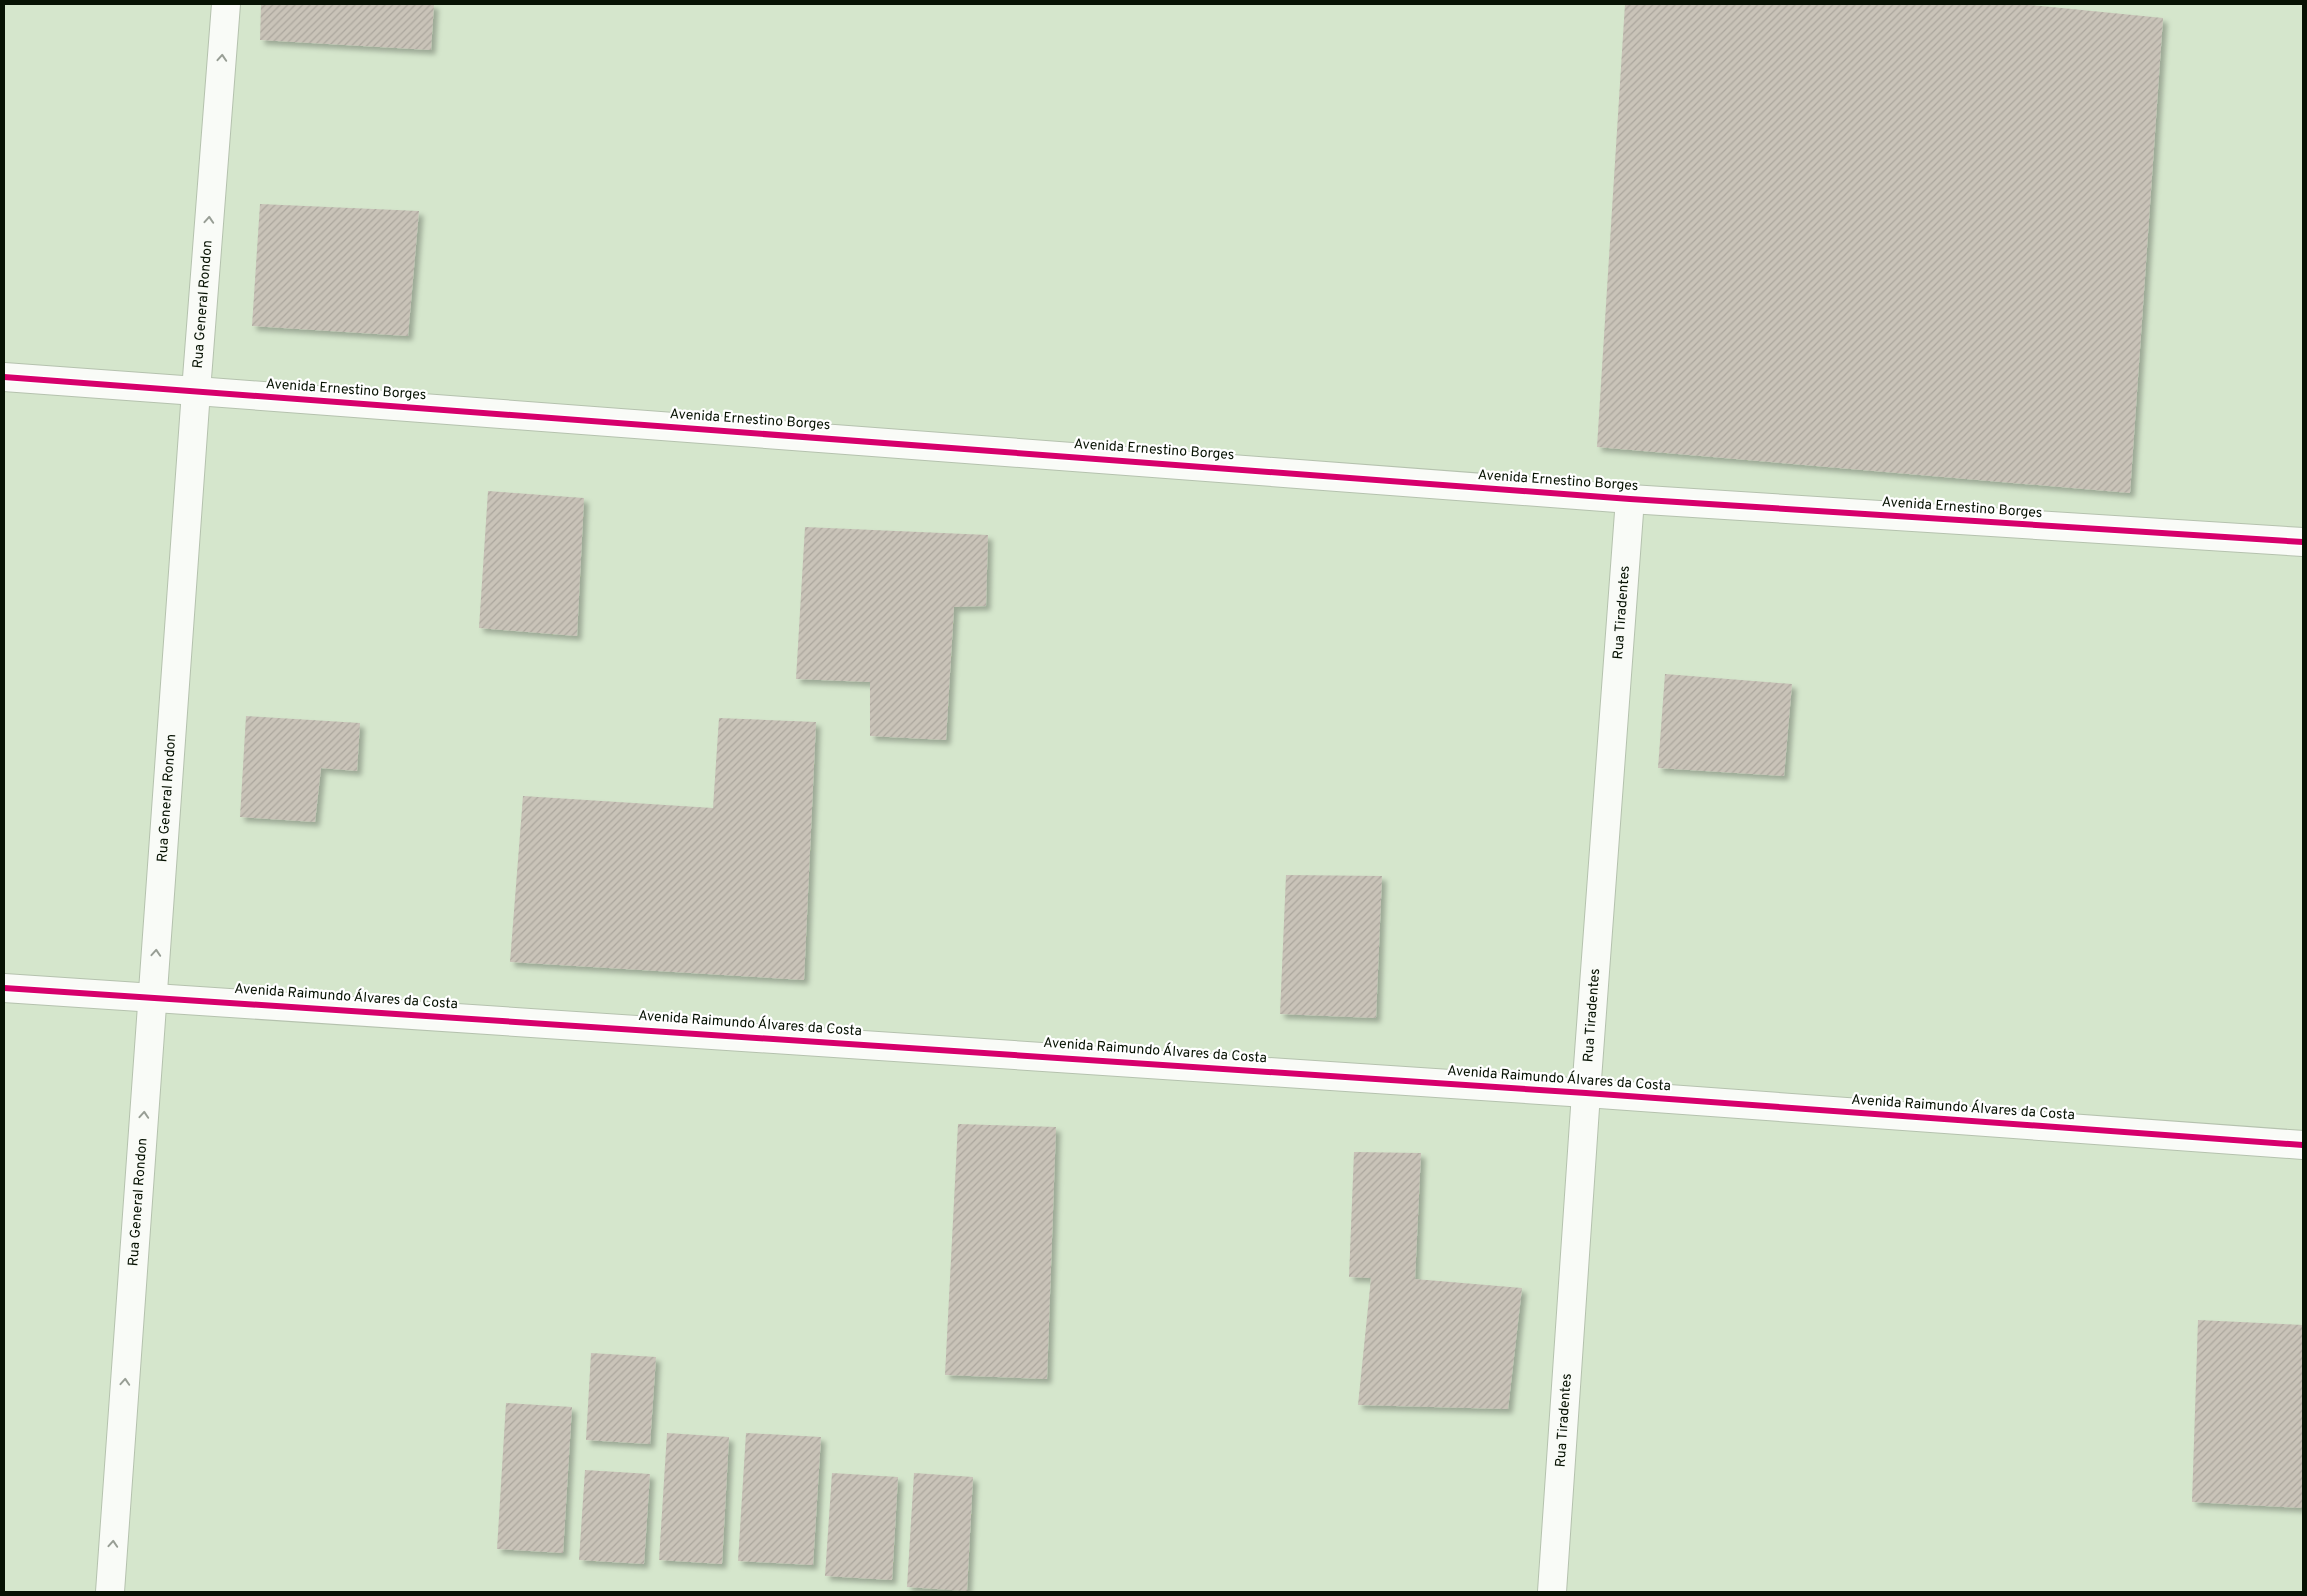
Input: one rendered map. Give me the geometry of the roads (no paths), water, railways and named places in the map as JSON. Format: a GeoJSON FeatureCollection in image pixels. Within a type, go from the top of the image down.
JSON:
{"type":"FeatureCollection","features":[{"type":"Feature","properties":{"kind":"street","name":"Rua General Rondon"},"geometry":{"type":"LineString","coordinates":[[110,1592],[196,391],[226,4]]}},
{"type":"Feature","properties":{"kind":"street","name":"Avenida Ernestino Borges"},"geometry":{"type":"LineString","coordinates":[[4,377],[1630,499],[2303,542]]}},
{"type":"Feature","properties":{"kind":"street","name":"Rua Tiradentes"},"geometry":{"type":"LineString","coordinates":[[1552,1592],[1586,1093],[1630,499]]}},
{"type":"Feature","properties":{"kind":"street","name":"Avenida Raimundo Álvares da Costa"},"geometry":{"type":"LineString","coordinates":[[4,988],[1586,1093],[2303,1145]]}}]}
